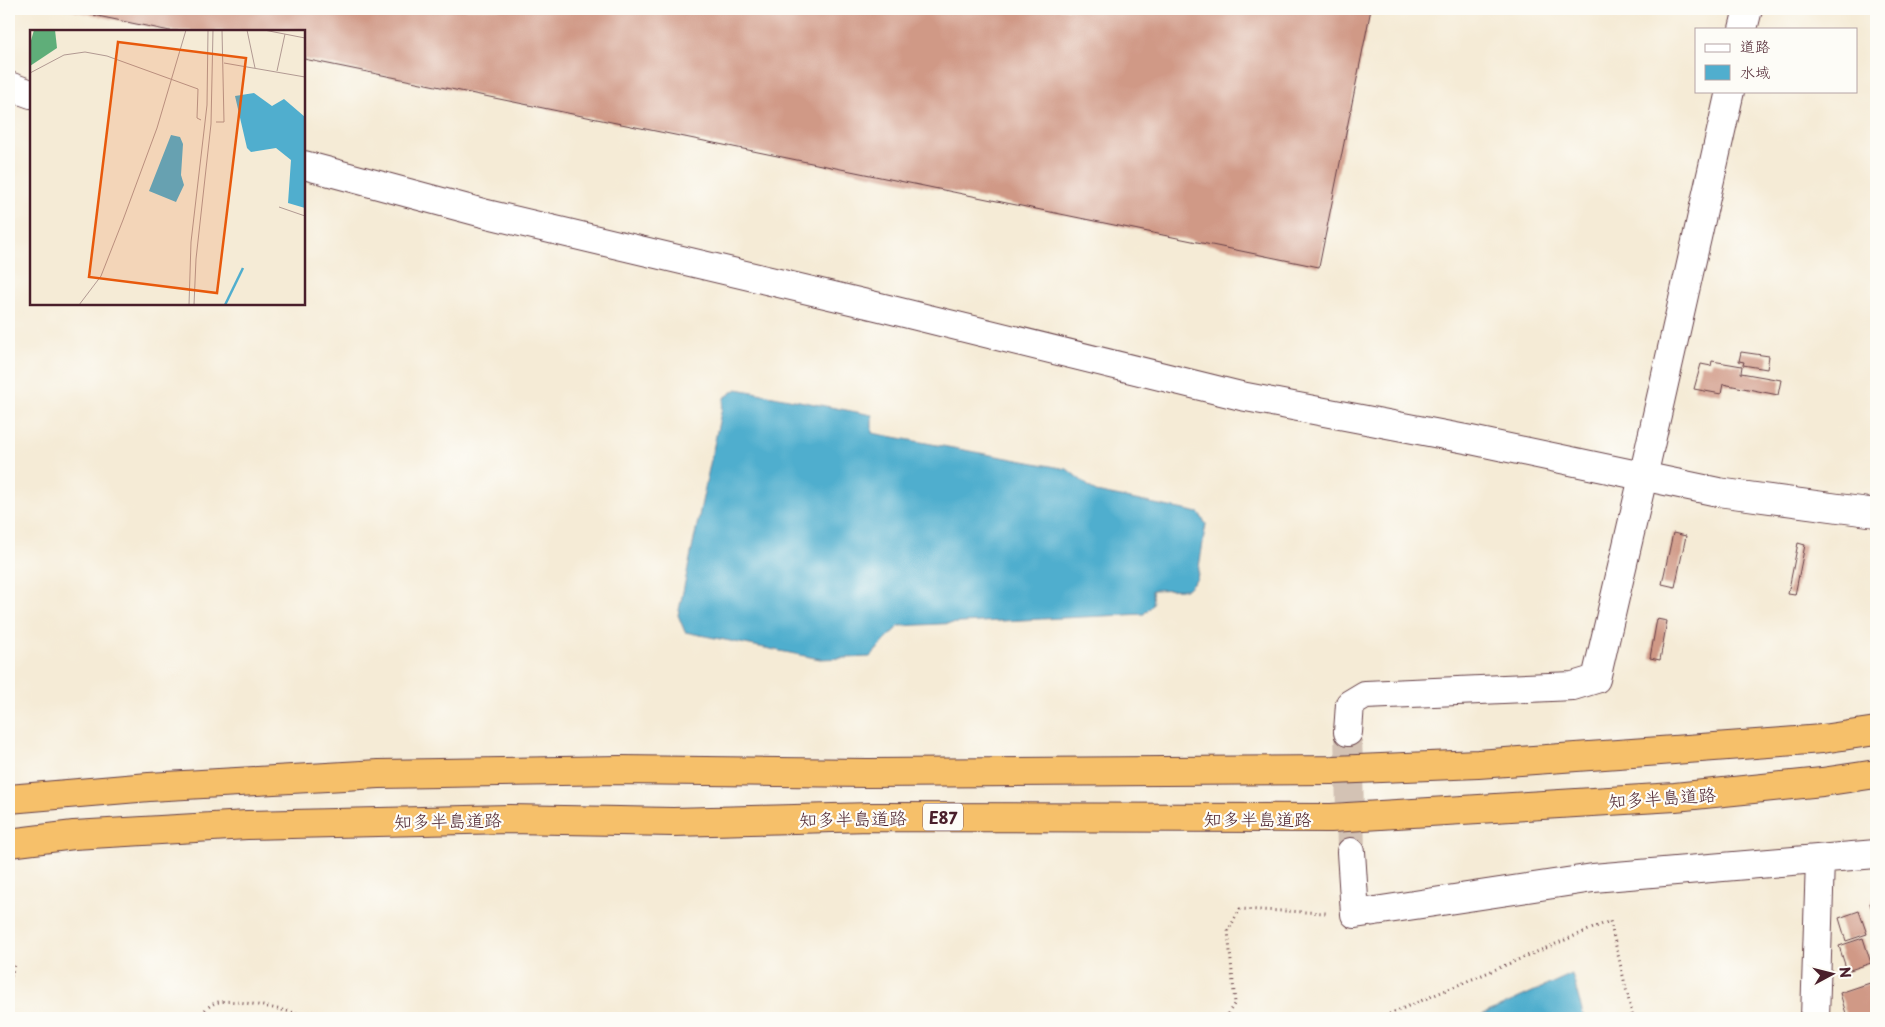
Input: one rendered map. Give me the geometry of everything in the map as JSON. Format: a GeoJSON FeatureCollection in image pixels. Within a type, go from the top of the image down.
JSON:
{"type":"FeatureCollection","features":[{"type":"Feature","properties":{"kind":"highway"},"geometry":{"type":"LineString","coordinates":[[9,799],[149,787],[389,774],[619,770],[868,773],[1333,770],[1478,764],[1660,751],[1822,739],[1876,731]]}},
{"type":"Feature","properties":{"kind":"highway","name":"知多半島道路"},"geometry":{"type":"LineString","coordinates":[[9,842],[74,835],[247,825],[509,819],[673,822],[871,817],[1331,818],[1675,797],[1822,782],[1876,774]]}},
{"type":"Feature","properties":{"kind":"street"},"geometry":{"type":"LineString","coordinates":[[1743,28],[1748,9]]}},
{"type":"Feature","properties":{"kind":"street"},"geometry":{"type":"LineString","coordinates":[[9,86],[30,94]]}},
{"type":"Feature","properties":{"kind":"street"},"geometry":{"type":"LineString","coordinates":[[1348,732],[1350,704],[1365,695],[1573,686],[1596,679],[1730,92]]}},
{"type":"Feature","properties":{"kind":"street"},"geometry":{"type":"LineString","coordinates":[[305,165],[483,213],[880,307],[1241,396],[1470,440],[1718,492],[1876,514]]}},
{"type":"Feature","properties":{"kind":"street"},"geometry":{"type":"LineString","coordinates":[[1351,852],[1355,914],[1593,878],[1876,854]]}},
{"type":"Feature","properties":{"kind":"street"},"geometry":{"type":"LineString","coordinates":[[1815,1018],[1820,860]]}},
{"type":"Feature","properties":{"kind":"path"},"geometry":{"type":"LineString","coordinates":[[1225,1018],[1235,1003],[1228,931],[1240,909],[1355,914]]}},
{"type":"Feature","properties":{"kind":"path"},"geometry":{"type":"LineString","coordinates":[[1380,1018],[1610,921],[1633,1018]]}},
{"type":"Feature","properties":{"kind":"path"},"geometry":{"type":"LineString","coordinates":[[9,986],[14,965]]}},
{"type":"Feature","properties":{"kind":"path"},"geometry":{"type":"LineString","coordinates":[[199,1018],[206,1008],[218,1002],[234,1001],[319,1018]]}},
{"type":"Feature","properties":{"kind":"water"},"geometry":{"type":"Polygon","coordinates":[[[737,389],[872,415],[872,433],[1067,469],[1096,492],[1199,513],[1206,524],[1197,579],[1187,589],[1152,590],[1153,605],[1144,614],[899,626],[870,657],[820,659],[685,632],[678,615],[724,398],[737,389]]]}},
{"type":"Feature","properties":{"kind":"water"},"geometry":{"type":"Polygon","coordinates":[[[1572,974],[1584,1018],[1475,1018],[1572,974]]]}},
{"type":"Feature","properties":{"kind":"building"},"geometry":{"type":"Polygon","coordinates":[[[64,9],[1371,9],[1319,267],[305,59],[305,30],[165,30],[64,9]]]}},
{"type":"Feature","properties":{"kind":"building"},"geometry":{"type":"Polygon","coordinates":[[[1741,352],[1769,356],[1767,369],[1743,365],[1744,362],[1739,361],[1741,352]]]}},
{"type":"Feature","properties":{"kind":"building"},"geometry":{"type":"Polygon","coordinates":[[[1712,361],[1742,366],[1741,373],[1781,380],[1778,395],[1723,384],[1721,394],[1694,389],[1701,364],[1711,366],[1712,361]]]}},
{"type":"Feature","properties":{"kind":"building"},"geometry":{"type":"Polygon","coordinates":[[[1673,533],[1686,536],[1675,587],[1662,584],[1673,533]]]}},
{"type":"Feature","properties":{"kind":"building"},"geometry":{"type":"Polygon","coordinates":[[[1798,543],[1805,545],[1795,595],[1788,594],[1798,543]]]}},
{"type":"Feature","properties":{"kind":"building"},"geometry":{"type":"Polygon","coordinates":[[[1657,619],[1667,621],[1660,660],[1650,658],[1657,619]]]}},
{"type":"Feature","properties":{"kind":"building"},"geometry":{"type":"Polygon","coordinates":[[[1876,897],[1876,922],[1870,903],[1873,903],[1872,899],[1876,897]]]}},
{"type":"Feature","properties":{"kind":"building"},"geometry":{"type":"Polygon","coordinates":[[[1859,911],[1867,934],[1846,941],[1839,918],[1859,911]]]}},
{"type":"Feature","properties":{"kind":"building"},"geometry":{"type":"Polygon","coordinates":[[[1863,938],[1871,963],[1847,971],[1839,946],[1863,938]]]}},
{"type":"Feature","properties":{"kind":"building"},"geometry":{"type":"Polygon","coordinates":[[[1876,981],[1876,1018],[1847,1017],[1840,993],[1876,981]]]}},
{"type":"Feature","properties":{"kind":"tunnel"},"geometry":{"type":"LineString","coordinates":[[1348,732],[1351,852]]}}]}
